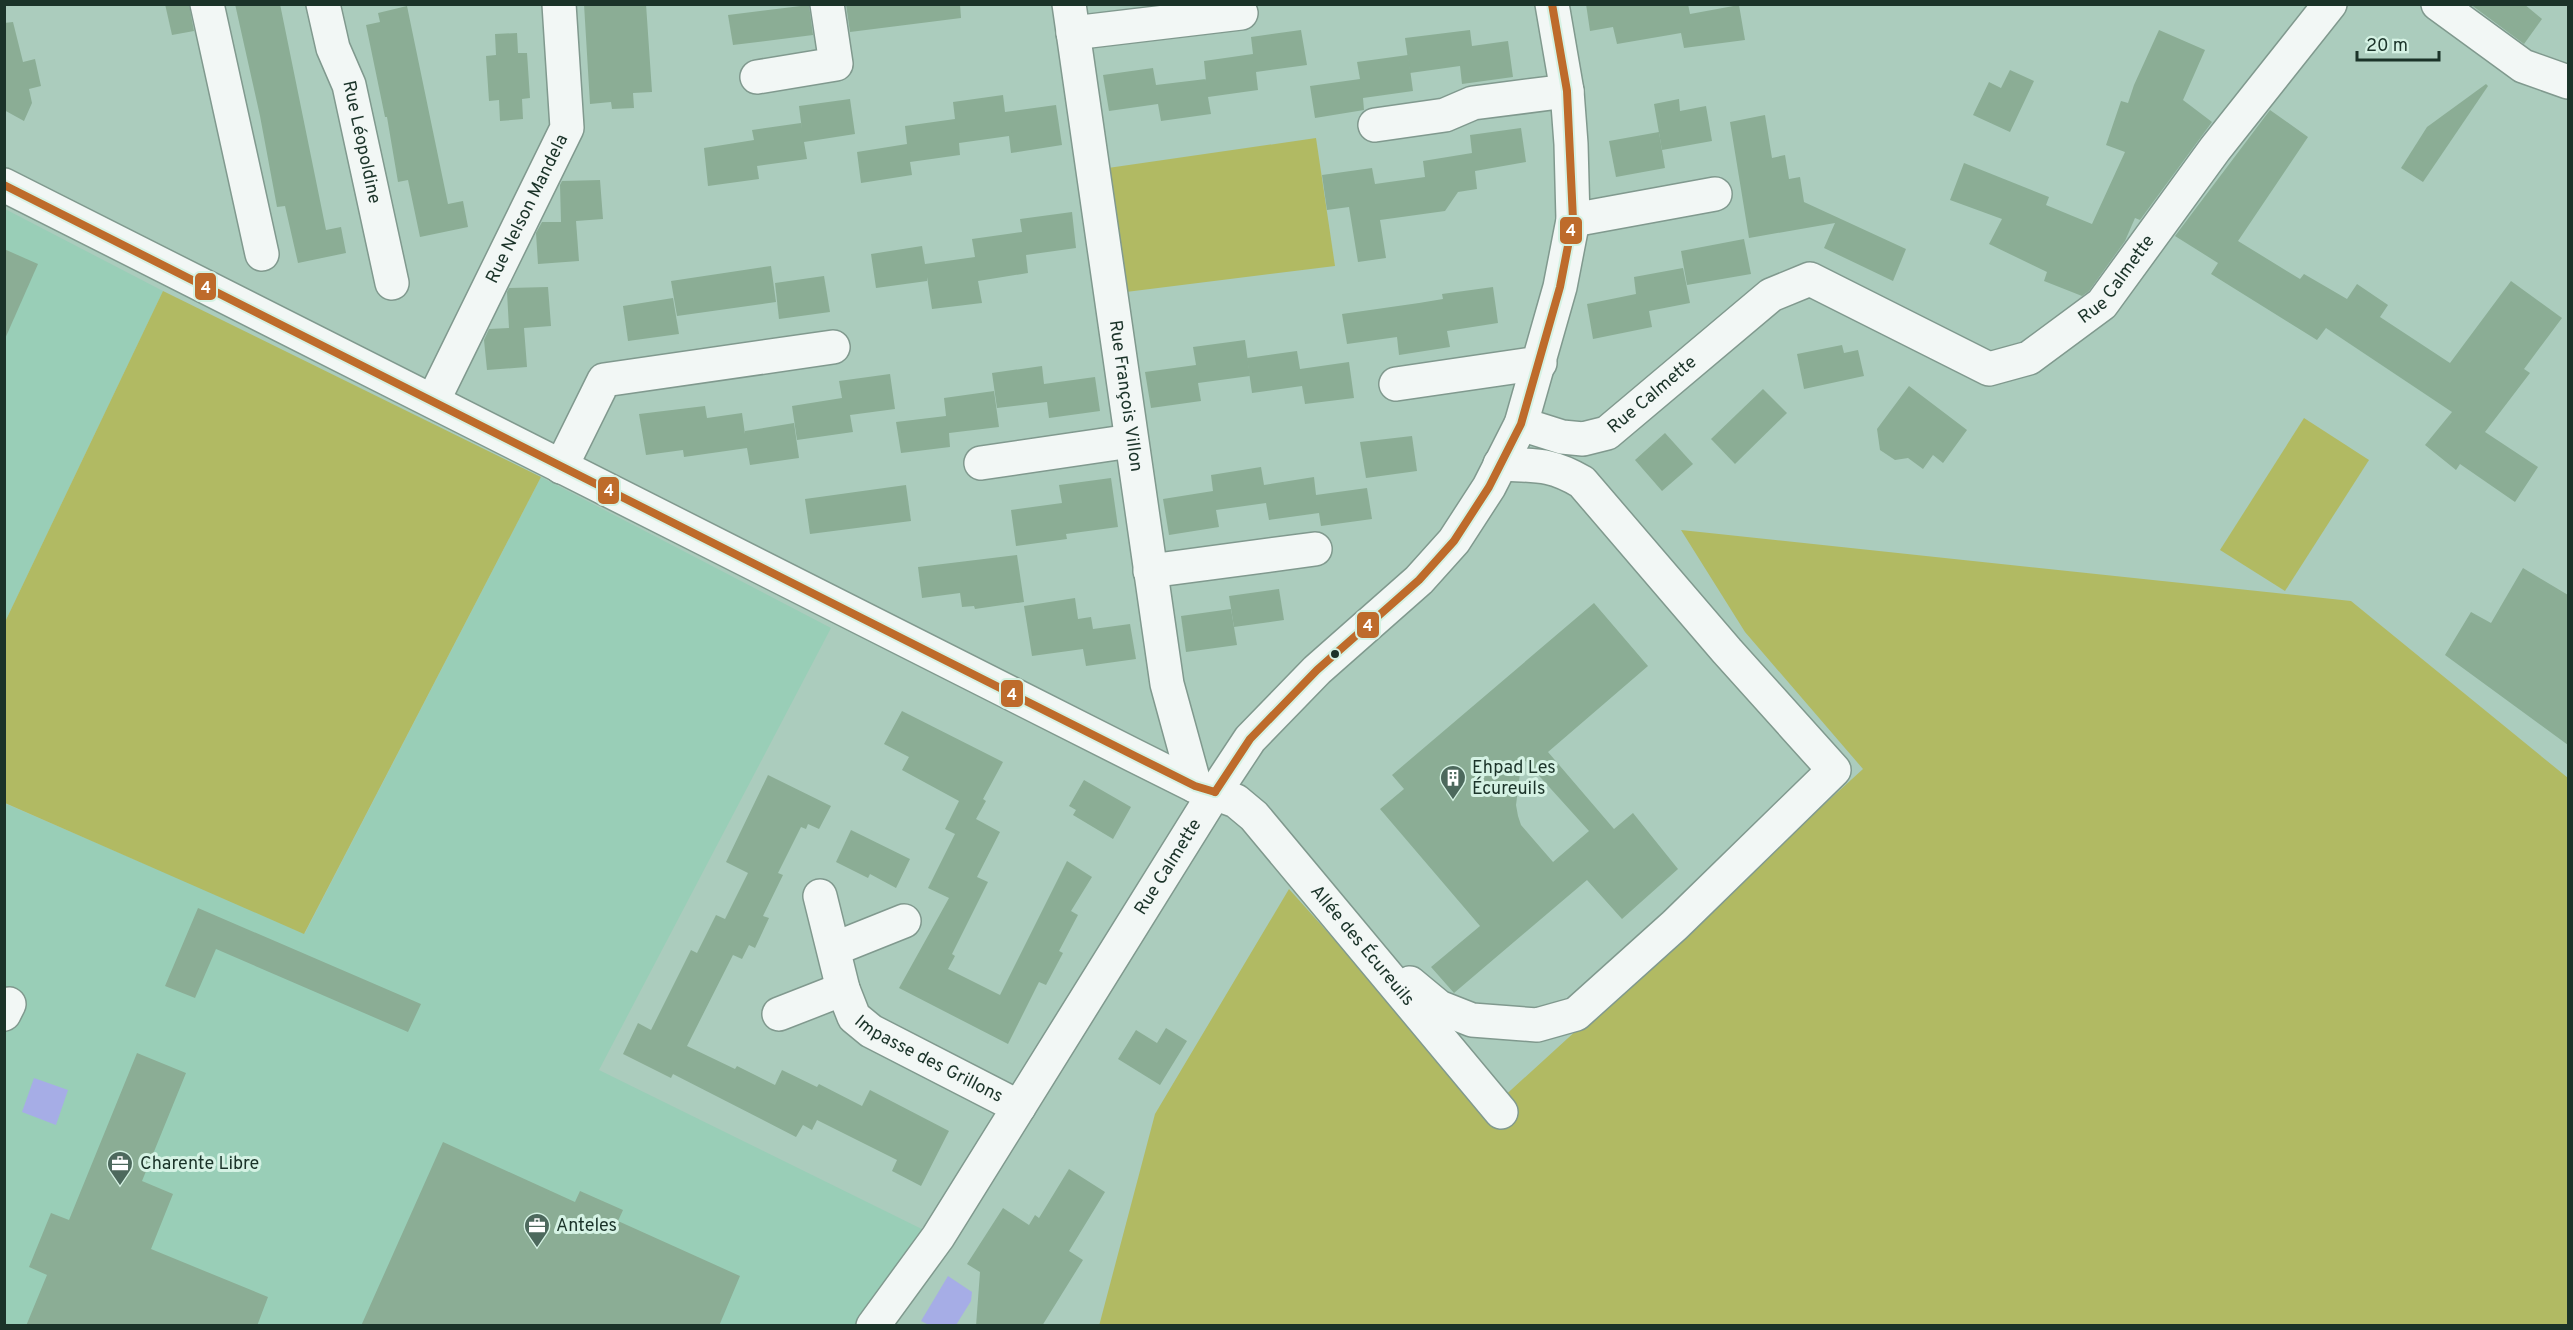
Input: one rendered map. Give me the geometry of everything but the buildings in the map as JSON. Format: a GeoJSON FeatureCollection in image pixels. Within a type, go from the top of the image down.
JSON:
{"type":"FeatureCollection","features":[{"type":"Feature","properties":{"kind":"street"},"geometry":{"type":"LineString","coordinates":[[207,4],[262,254]]}},
{"type":"Feature","properties":{"kind":"street","name":"Rue Léopoldine"},"geometry":{"type":"LineString","coordinates":[[323,4],[333,48],[349,85],[392,283]]}},
{"type":"Feature","properties":{"kind":"street","name":"Rue Nelson Mandela"},"geometry":{"type":"LineString","coordinates":[[434,401],[567,128],[559,4]]}},
{"type":"Feature","properties":{"kind":"street"},"geometry":{"type":"LineString","coordinates":[[757,78],[836,64],[827,4]]}},
{"type":"Feature","properties":{"kind":"street"},"geometry":{"type":"LineString","coordinates":[[1521,424],[1560,287],[1573,220],[1567,91],[1551,4]]}},
{"type":"Feature","properties":{"kind":"street","name":"Rue Calmette"},"geometry":{"type":"LineString","coordinates":[[873,1326],[938,1237],[1019,1107],[1205,789],[1317,670],[1419,580],[1454,541],[1489,487],[1521,424],[1562,437],[1584,440],[1607,433],[1771,295],[1810,279],[1989,369],[2029,358],[2102,304],[2215,149],[2330,4]]}},
{"type":"Feature","properties":{"kind":"street"},"geometry":{"type":"LineString","coordinates":[[2438,4],[2523,66],[2568,82]]}},
{"type":"Feature","properties":{"kind":"street"},"geometry":{"type":"LineString","coordinates":[[1071,19],[1241,13]]}},
{"type":"Feature","properties":{"kind":"street","name":"Rue François Villon"},"geometry":{"type":"LineString","coordinates":[[1071,19],[1167,684],[1205,789]]}},
{"type":"Feature","properties":{"kind":"street"},"geometry":{"type":"LineString","coordinates":[[1375,125],[1445,115],[1473,103],[1567,91]]}},
{"type":"Feature","properties":{"kind":"street","name":"Allée des Écureuils"},"geometry":{"type":"LineString","coordinates":[[4,185],[561,467],[1205,789],[1236,801],[1254,816],[1501,1112]]}},
{"type":"Feature","properties":{"kind":"street"},"geometry":{"type":"LineString","coordinates":[[1573,220],[1715,194]]}},
{"type":"Feature","properties":{"kind":"street"},"geometry":{"type":"LineString","coordinates":[[561,467],[604,380],[833,347]]}},
{"type":"Feature","properties":{"kind":"street"},"geometry":{"type":"LineString","coordinates":[[1396,384],[1540,363]]}},
{"type":"Feature","properties":{"kind":"street"},"geometry":{"type":"LineString","coordinates":[[981,463],[1131,441]]}},
{"type":"Feature","properties":{"kind":"street"},"geometry":{"type":"LineString","coordinates":[[1346,927],[1439,1007],[1472,1020],[1537,1025],[1576,1014],[1675,925],[1834,770],[1727,651],[1582,482],[1562,470],[1548,466],[1500,464]]}},
{"type":"Feature","properties":{"kind":"street"},"geometry":{"type":"LineString","coordinates":[[1150,571],[1315,549]]}},
{"type":"Feature","properties":{"kind":"street","name":"Impasse des Grillons"},"geometry":{"type":"LineString","coordinates":[[820,896],[843,989],[854,1017],[871,1031],[1019,1107]]}},
{"type":"Feature","properties":{"kind":"street"},"geometry":{"type":"LineString","coordinates":[[834,949],[904,921]]}},
{"type":"Feature","properties":{"kind":"street"},"geometry":{"type":"LineString","coordinates":[[779,1014],[843,989]]}},
{"type":"Feature","properties":{"kind":"shaded area"},"geometry":{"type":"Polygon","coordinates":[[[5,209],[163,291],[5,622],[5,209]]]}},
{"type":"Feature","properties":{"kind":"shaded area"},"geometry":{"type":"Polygon","coordinates":[[[541,477],[831,628],[599,1070],[938,1237],[873,1325],[5,1325],[4,803],[305,933],[541,477]]]}},
{"type":"Feature","properties":{"kind":"green space"},"geometry":{"type":"Polygon","coordinates":[[[1316,138],[1335,266],[1126,292],[1108,168],[1316,138]]]}},
{"type":"Feature","properties":{"kind":"green space"},"geometry":{"type":"Polygon","coordinates":[[[163,291],[541,477],[304,934],[5,803],[5,622],[163,291]]]}},
{"type":"Feature","properties":{"kind":"green space"},"geometry":{"type":"Polygon","coordinates":[[[2304,418],[2369,460],[2285,591],[2220,550],[2304,418]]]}},
{"type":"Feature","properties":{"kind":"green space"},"geometry":{"type":"Polygon","coordinates":[[[1681,530],[2351,601],[2568,778],[2568,1325],[1099,1326],[1155,1114],[1289,889],[1488,1111],[1863,769],[1745,632],[1681,530]]]}},
{"type":"Feature","properties":{"kind":"water"},"geometry":{"type":"Polygon","coordinates":[[[34,1078],[68,1090],[56,1125],[22,1112],[34,1078]]]}},
{"type":"Feature","properties":{"kind":"water"},"geometry":{"type":"Polygon","coordinates":[[[948,1276],[972,1292],[971,1301],[956,1325],[929,1325],[921,1321],[948,1276]]]}},
{"type":"Feature","properties":{"kind":"transit line","name":"4"},"geometry":{"type":"LineString","coordinates":[[1215,792],[1250,739],[1317,670],[1419,580],[1454,541],[1489,487],[1521,424],[1560,287],[1573,220],[1567,91],[1552,4]]}},
{"type":"Feature","properties":{"kind":"transit line","name":"4"},"geometry":{"type":"LineString","coordinates":[[4,185],[1135,756],[1195,786],[1215,792]]}},
{"type":"Feature","properties":{"kind":"place","name":"Ehpad Les Écureuils"},"geometry":{"type":"Point","coordinates":[1453,801]}},
{"type":"Feature","properties":{"kind":"place","name":"Charente Libre"},"geometry":{"type":"Point","coordinates":[120,1187]}},
{"type":"Feature","properties":{"kind":"place","name":"Anteles"},"geometry":{"type":"Point","coordinates":[537,1249]}}]}
